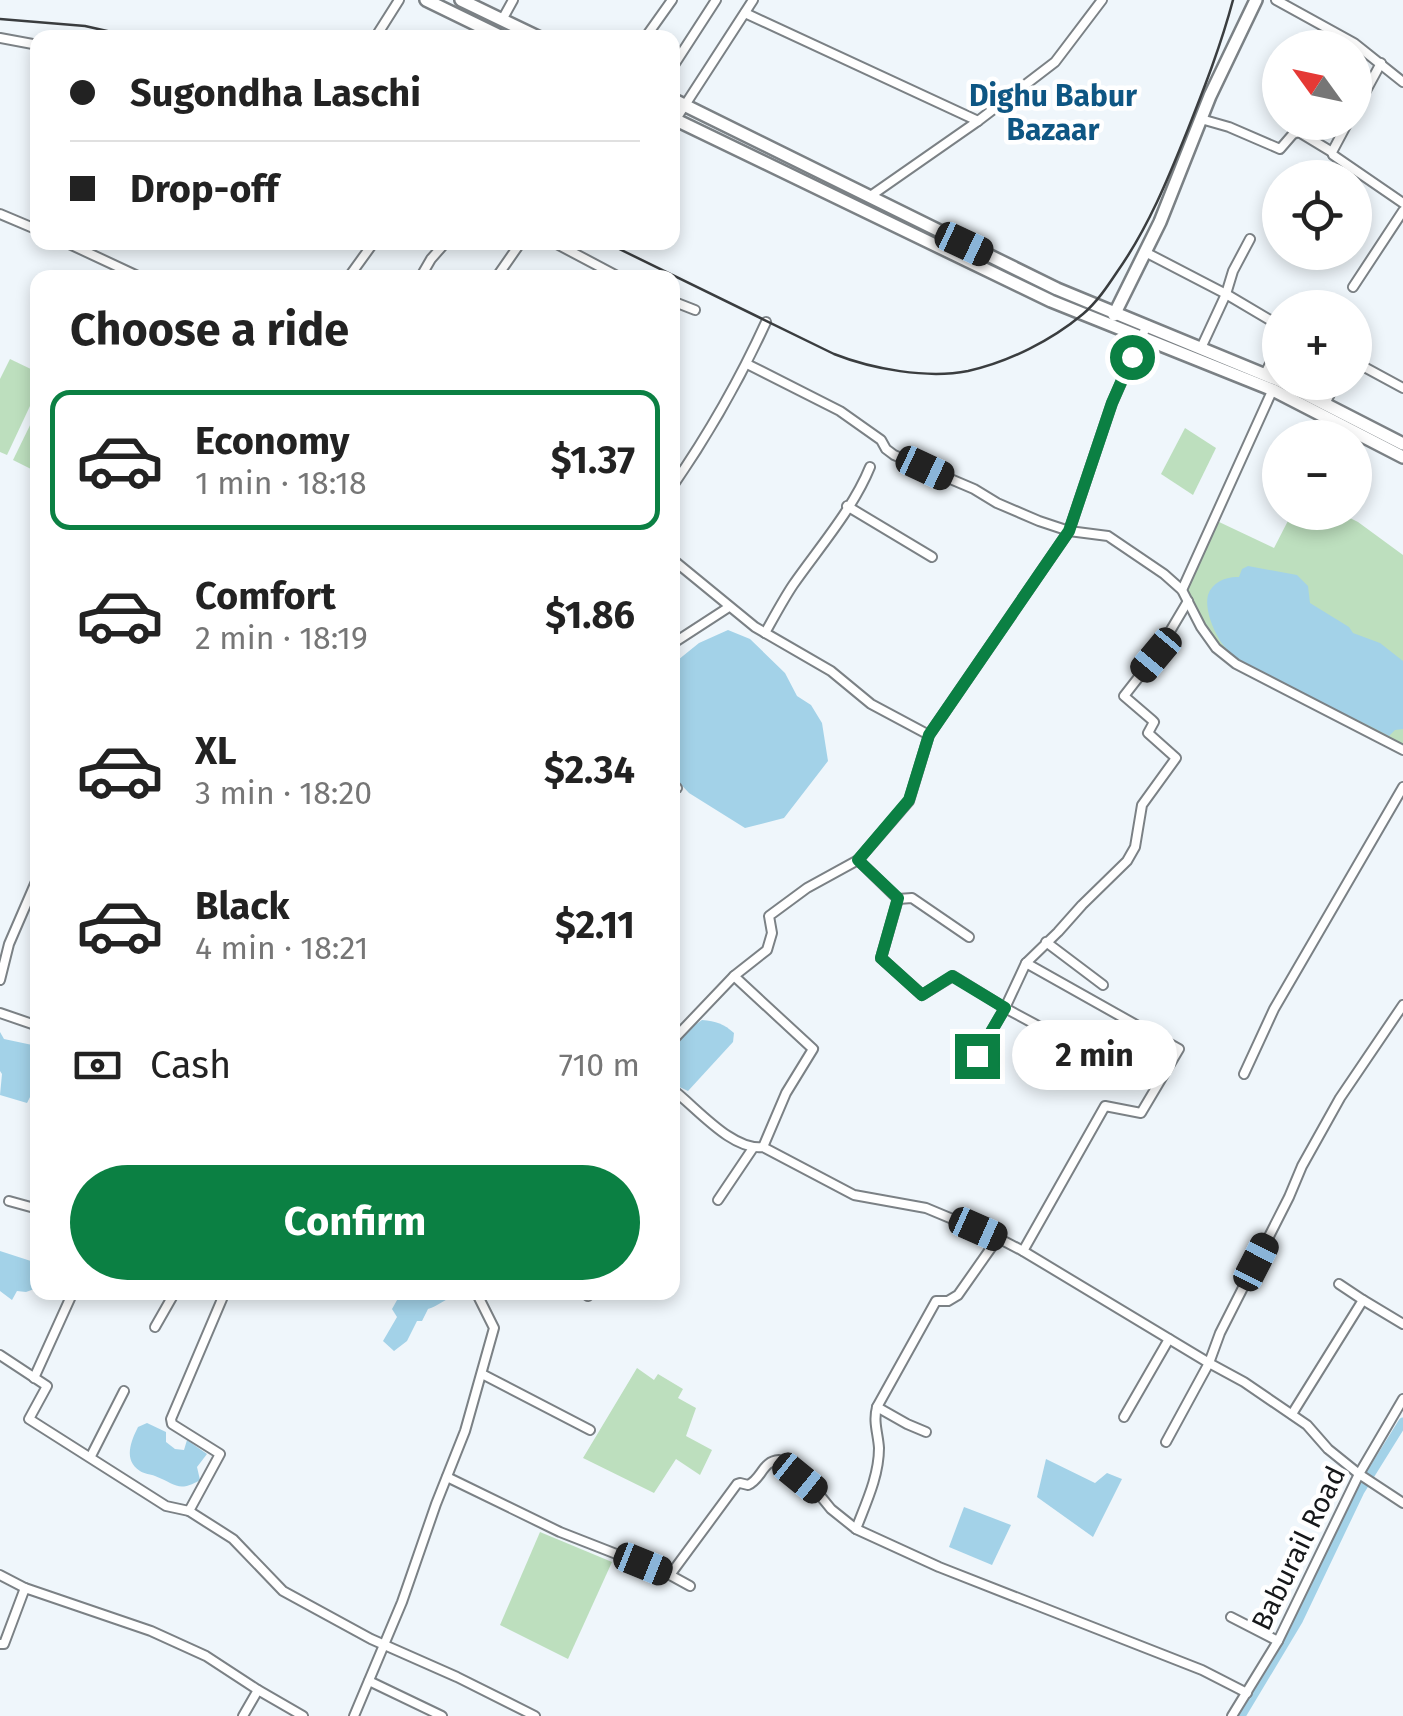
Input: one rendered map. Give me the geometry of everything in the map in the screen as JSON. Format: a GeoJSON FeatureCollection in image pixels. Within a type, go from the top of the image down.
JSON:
{"type":"FeatureCollection","features":[{"type":"Feature","properties":{"kind":"main road"},"geometry":{"type":"LineString","coordinates":[[426,0],[488,30]]}},
{"type":"Feature","properties":{"kind":"main road"},"geometry":{"type":"LineString","coordinates":[[461,0],[523,30]]}},
{"type":"Feature","properties":{"kind":"main road"},"geometry":{"type":"LineString","coordinates":[[1113,318],[1160,222],[1201,118],[1256,0]]}},
{"type":"Feature","properties":{"kind":"main road"},"geometry":{"type":"LineString","coordinates":[[680,103],[1113,318],[1262,377]]}},
{"type":"Feature","properties":{"kind":"main road"},"geometry":{"type":"LineString","coordinates":[[680,124],[1051,300],[1113,318]]}},
{"type":"Feature","properties":{"kind":"main road"},"geometry":{"type":"LineString","coordinates":[[1144,331],[1201,348],[1262,376]]}},
{"type":"Feature","properties":{"kind":"main road"},"geometry":{"type":"LineString","coordinates":[[1306,400],[1403,457]]}},
{"type":"Feature","properties":{"kind":"main road"},"geometry":{"type":"LineString","coordinates":[[1317,400],[1403,444]]}},
{"type":"Feature","properties":{"kind":"street"},"geometry":{"type":"LineString","coordinates":[[380,30],[399,0]]}},
{"type":"Feature","properties":{"kind":"street"},"geometry":{"type":"LineString","coordinates":[[502,20],[513,0]]}},
{"type":"Feature","properties":{"kind":"street"},"geometry":{"type":"LineString","coordinates":[[651,30],[672,0]]}},
{"type":"Feature","properties":{"kind":"street"},"geometry":{"type":"LineString","coordinates":[[680,56],[716,0]]}},
{"type":"Feature","properties":{"kind":"street"},"geometry":{"type":"LineString","coordinates":[[680,112],[753,0]]}},
{"type":"Feature","properties":{"kind":"street"},"geometry":{"type":"LineString","coordinates":[[869,197],[978,122],[1055,62],[1102,0]]}},
{"type":"Feature","properties":{"kind":"street"},"geometry":{"type":"LineString","coordinates":[[1276,0],[1354,43],[1403,82]]}},
{"type":"Feature","properties":{"kind":"street"},"geometry":{"type":"LineString","coordinates":[[745,12],[978,122]]}},
{"type":"Feature","properties":{"kind":"street"},"geometry":{"type":"LineString","coordinates":[[0,38],[30,44]]}},
{"type":"Feature","properties":{"kind":"street"},"geometry":{"type":"LineString","coordinates":[[1372,80],[1381,64]]}},
{"type":"Feature","properties":{"kind":"street"},"geometry":{"type":"LineString","coordinates":[[1201,118],[1280,149],[1293,134],[1300,132],[1403,204]]}},
{"type":"Feature","properties":{"kind":"street"},"geometry":{"type":"LineString","coordinates":[[1332,152],[1338,140]]}},
{"type":"Feature","properties":{"kind":"street"},"geometry":{"type":"LineString","coordinates":[[1353,287],[1403,212]]}},
{"type":"Feature","properties":{"kind":"street"},"geometry":{"type":"LineString","coordinates":[[0,214],[30,227]]}},
{"type":"Feature","properties":{"kind":"street"},"geometry":{"type":"LineString","coordinates":[[1201,348],[1250,239]]}},
{"type":"Feature","properties":{"kind":"street"},"geometry":{"type":"LineString","coordinates":[[83,250],[125,270]]}},
{"type":"Feature","properties":{"kind":"street"},"geometry":{"type":"LineString","coordinates":[[568,250],[607,270]]}},
{"type":"Feature","properties":{"kind":"street"},"geometry":{"type":"LineString","coordinates":[[1144,252],[1262,315]]}},
{"type":"Feature","properties":{"kind":"street"},"geometry":{"type":"LineString","coordinates":[[680,304],[695,310]]}},
{"type":"Feature","properties":{"kind":"street"},"geometry":{"type":"LineString","coordinates":[[680,476],[747,364],[766,322]]}},
{"type":"Feature","properties":{"kind":"street"},"geometry":{"type":"LineString","coordinates":[[680,1033],[734,976],[767,950],[772,934],[769,916],[806,888],[858,860],[909,800],[929,735],[1069,531],[1112,403],[1144,331]]}},
{"type":"Feature","properties":{"kind":"street"},"geometry":{"type":"LineString","coordinates":[[747,364],[840,411],[881,440],[894,455],[974,489],[998,504],[1069,531],[1108,536],[1182,590],[1201,628],[1216,648],[1236,664],[1403,750]]}},
{"type":"Feature","properties":{"kind":"street"},"geometry":{"type":"LineString","coordinates":[[1372,371],[1403,388]]}},
{"type":"Feature","properties":{"kind":"street"},"geometry":{"type":"LineString","coordinates":[[1182,590],[1267,400]]}},
{"type":"Feature","properties":{"kind":"street"},"geometry":{"type":"LineString","coordinates":[[1326,404],[1328,400]]}},
{"type":"Feature","properties":{"kind":"street"},"geometry":{"type":"LineString","coordinates":[[765,633],[870,468]]}},
{"type":"Feature","properties":{"kind":"street"},"geometry":{"type":"LineString","coordinates":[[848,506],[932,557]]}},
{"type":"Feature","properties":{"kind":"street"},"geometry":{"type":"LineString","coordinates":[[680,566],[765,633],[830,671],[872,704],[929,735]]}},
{"type":"Feature","properties":{"kind":"street"},"geometry":{"type":"LineString","coordinates":[[977,1056],[1026,964],[1127,862],[1135,847],[1142,806],[1176,758],[1148,733],[1154,722],[1124,696],[1156,655],[1188,601]]}},
{"type":"Feature","properties":{"kind":"street"},"geometry":{"type":"LineString","coordinates":[[680,639],[729,607]]}},
{"type":"Feature","properties":{"kind":"street"},"geometry":{"type":"LineString","coordinates":[[1244,1074],[1274,1009],[1403,787]]}},
{"type":"Feature","properties":{"kind":"street"},"geometry":{"type":"LineString","coordinates":[[858,860],[898,898],[912,898],[969,937]]}},
{"type":"Feature","properties":{"kind":"street"},"geometry":{"type":"LineString","coordinates":[[0,980],[9,944],[30,895]]}},
{"type":"Feature","properties":{"kind":"street"},"geometry":{"type":"LineString","coordinates":[[898,898],[881,958],[922,995],[952,976],[1114,1066]]}},
{"type":"Feature","properties":{"kind":"street"},"geometry":{"type":"LineString","coordinates":[[1046,942],[1103,985]]}},
{"type":"Feature","properties":{"kind":"street"},"geometry":{"type":"LineString","coordinates":[[1023,1251],[1106,1106],[1141,1113],[1178,1049],[1026,964]]}},
{"type":"Feature","properties":{"kind":"street"},"geometry":{"type":"LineString","coordinates":[[734,976],[813,1049],[786,1093],[764,1147]]}},
{"type":"Feature","properties":{"kind":"street"},"geometry":{"type":"LineString","coordinates":[[1166,1442],[1209,1363],[1307,1157],[1340,1098],[1403,1005]]}},
{"type":"Feature","properties":{"kind":"street"},"geometry":{"type":"LineString","coordinates":[[0,1013],[30,1023]]}},
{"type":"Feature","properties":{"kind":"street"},"geometry":{"type":"LineString","coordinates":[[680,1096],[732,1140],[753,1148],[764,1147],[854,1195],[926,1208],[1023,1251],[1244,1382],[1292,1414],[1359,1474],[1403,1503]]}},
{"type":"Feature","properties":{"kind":"street"},"geometry":{"type":"LineString","coordinates":[[718,1200],[753,1148]]}},
{"type":"Feature","properties":{"kind":"street"},"geometry":{"type":"LineString","coordinates":[[9,1201],[30,1208]]}},
{"type":"Feature","properties":{"kind":"street"},"geometry":{"type":"LineString","coordinates":[[856,1528],[876,1468],[876,1406],[936,1302],[958,1295],[998,1238]]}},
{"type":"Feature","properties":{"kind":"street"},"geometry":{"type":"LineString","coordinates":[[1339,1284],[1403,1324]]}},
{"type":"Feature","properties":{"kind":"street"},"geometry":{"type":"LineString","coordinates":[[34,1378],[69,1300]]}},
{"type":"Feature","properties":{"kind":"street"},"geometry":{"type":"LineString","coordinates":[[155,1326],[171,1300]]}},
{"type":"Feature","properties":{"kind":"street"},"geometry":{"type":"LineString","coordinates":[[189,1511],[220,1454],[170,1419],[222,1300]]}},
{"type":"Feature","properties":{"kind":"street"},"geometry":{"type":"LineString","coordinates":[[354,1716],[447,1478],[482,1374],[494,1328],[480,1300]]}},
{"type":"Feature","properties":{"kind":"street"},"geometry":{"type":"LineString","coordinates":[[1292,1414],[1362,1300]]}},
{"type":"Feature","properties":{"kind":"street"},"geometry":{"type":"LineString","coordinates":[[1124,1417],[1169,1339]]}},
{"type":"Feature","properties":{"kind":"street"},"geometry":{"type":"LineString","coordinates":[[0,1355],[47,1386],[29,1419],[166,1506],[189,1511],[234,1540],[283,1591],[384,1645],[534,1716]]}},
{"type":"Feature","properties":{"kind":"street"},"geometry":{"type":"LineString","coordinates":[[482,1374],[590,1430]]}},
{"type":"Feature","properties":{"kind":"street"},"geometry":{"type":"LineString","coordinates":[[91,1456],[124,1390]]}},
{"type":"Feature","properties":{"kind":"street","name":"Baburail Road"},"geometry":{"type":"LineString","coordinates":[[1232,1716],[1278,1641],[1359,1474],[1403,1399]]}},
{"type":"Feature","properties":{"kind":"street"},"geometry":{"type":"LineString","coordinates":[[876,1406],[926,1432]]}},
{"type":"Feature","properties":{"kind":"street"},"geometry":{"type":"LineString","coordinates":[[670,1574],[737,1484],[754,1482],[766,1465],[779,1460],[856,1528],[939,1567],[1202,1670],[1247,1693]]}},
{"type":"Feature","properties":{"kind":"street"},"geometry":{"type":"LineString","coordinates":[[447,1478],[560,1532],[670,1574],[690,1586]]}},
{"type":"Feature","properties":{"kind":"street"},"geometry":{"type":"LineString","coordinates":[[0,1575],[25,1588],[151,1631],[206,1656],[303,1716]]}},
{"type":"Feature","properties":{"kind":"street"},"geometry":{"type":"LineString","coordinates":[[0,1644],[4,1644],[25,1588]]}},
{"type":"Feature","properties":{"kind":"street"},"geometry":{"type":"LineString","coordinates":[[1232,1617],[1278,1641]]}},
{"type":"Feature","properties":{"kind":"street"},"geometry":{"type":"LineString","coordinates":[[369,1681],[442,1716]]}},
{"type":"Feature","properties":{"kind":"street"},"geometry":{"type":"LineString","coordinates":[[243,1716],[258,1690]]}},
{"type":"Feature","properties":{"kind":"green space"},"geometry":{"type":"Polygon","coordinates":[[[10,359],[30,369],[30,406],[7,455],[0,452],[0,379],[10,359]]]}},
{"type":"Feature","properties":{"kind":"green space"},"geometry":{"type":"Polygon","coordinates":[[[30,425],[30,468],[13,460],[30,425]]]}},
{"type":"Feature","properties":{"kind":"green space"},"geometry":{"type":"Polygon","coordinates":[[[1185,428],[1216,448],[1193,495],[1161,474],[1185,428]]]}},
{"type":"Feature","properties":{"kind":"green space"},"geometry":{"type":"Polygon","coordinates":[[[1217,521],[1274,548],[1283,530],[1369,530],[1403,555],[1403,749],[1256,673],[1222,649],[1208,631],[1189,596],[1189,586],[1217,521]]]}},
{"type":"Feature","properties":{"kind":"green space"},"geometry":{"type":"Polygon","coordinates":[[[637,1368],[654,1380],[658,1374],[683,1389],[678,1398],[696,1408],[686,1436],[712,1450],[700,1475],[676,1459],[654,1493],[583,1458],[637,1368]]]}},
{"type":"Feature","properties":{"kind":"green space"},"geometry":{"type":"Polygon","coordinates":[[[540,1532],[612,1562],[568,1659],[500,1625],[540,1532]]]}},
{"type":"Feature","properties":{"kind":"water"},"geometry":{"type":"Polygon","coordinates":[[[1248,566],[1297,575],[1308,586],[1310,603],[1353,633],[1380,643],[1403,661],[1403,729],[1389,736],[1258,671],[1224,646],[1211,622],[1208,595],[1216,583],[1239,577],[1248,566]]]}},
{"type":"Feature","properties":{"kind":"water"},"geometry":{"type":"Polygon","coordinates":[[[728,630],[750,639],[785,673],[797,696],[811,705],[822,723],[828,761],[784,818],[745,828],[680,783],[680,658],[699,643],[728,630]]]}},
{"type":"Feature","properties":{"kind":"water"},"geometry":{"type":"Polygon","coordinates":[[[702,1020],[716,1022],[734,1033],[733,1042],[688,1091],[680,1087],[680,1041],[702,1020]]]}},
{"type":"Feature","properties":{"kind":"water"},"geometry":{"type":"Polygon","coordinates":[[[0,1032],[4,1039],[30,1045],[27,1103],[0,1095],[0,1032]]]}},
{"type":"Feature","properties":{"kind":"water"},"geometry":{"type":"Polygon","coordinates":[[[0,1251],[30,1261],[30,1291],[17,1291],[12,1300],[0,1291],[0,1251]]]}},
{"type":"Feature","properties":{"kind":"water"},"geometry":{"type":"Polygon","coordinates":[[[397,1300],[445,1300],[428,1309],[407,1341],[394,1351],[383,1341],[397,1317],[392,1309],[397,1300]]]}},
{"type":"Feature","properties":{"kind":"water"},"geometry":{"type":"Polygon","coordinates":[[[147,1423],[166,1432],[166,1442],[175,1449],[184,1450],[187,1440],[207,1454],[197,1467],[200,1480],[177,1486],[135,1467],[130,1456],[131,1444],[138,1427],[147,1423]]]}},
{"type":"Feature","properties":{"kind":"water"},"geometry":{"type":"Polygon","coordinates":[[[1046,1459],[1095,1483],[1107,1473],[1122,1479],[1093,1537],[1037,1497],[1046,1459]]]}},
{"type":"Feature","properties":{"kind":"water"},"geometry":{"type":"Polygon","coordinates":[[[964,1507],[1011,1525],[992,1565],[949,1547],[964,1507]]]}},
{"type":"Feature","properties":{"kind":"waterway"},"geometry":{"type":"LineString","coordinates":[[1241,1716],[1298,1621],[1360,1491],[1403,1422]]}},
{"type":"Feature","properties":{"kind":"railway"},"geometry":{"type":"LineString","coordinates":[[680,279],[834,354],[882,368],[935,374],[968,371],[999,362],[1044,341],[1071,324],[1102,294],[1138,238],[1180,148],[1233,0]]}},
{"type":"Feature","properties":{"kind":"railway"},"geometry":{"type":"LineString","coordinates":[[0,19],[103,30]]}},
{"type":"Feature","properties":{"kind":"railway"},"geometry":{"type":"LineString","coordinates":[[621,250],[662,270]]}},
{"type":"Feature","properties":{"kind":"district","name":"Dighu Babur Bazaar"},"geometry":{"type":"Point","coordinates":[1053,113]}},
{"type":"Feature","properties":{"kind":"route"},"geometry":{"type":"LineString","coordinates":[[977,1056],[1005,1008],[952,976],[922,995],[881,958],[898,898],[858,860],[909,800],[929,735],[1069,531],[1112,403],[1132,357]]}}]}
